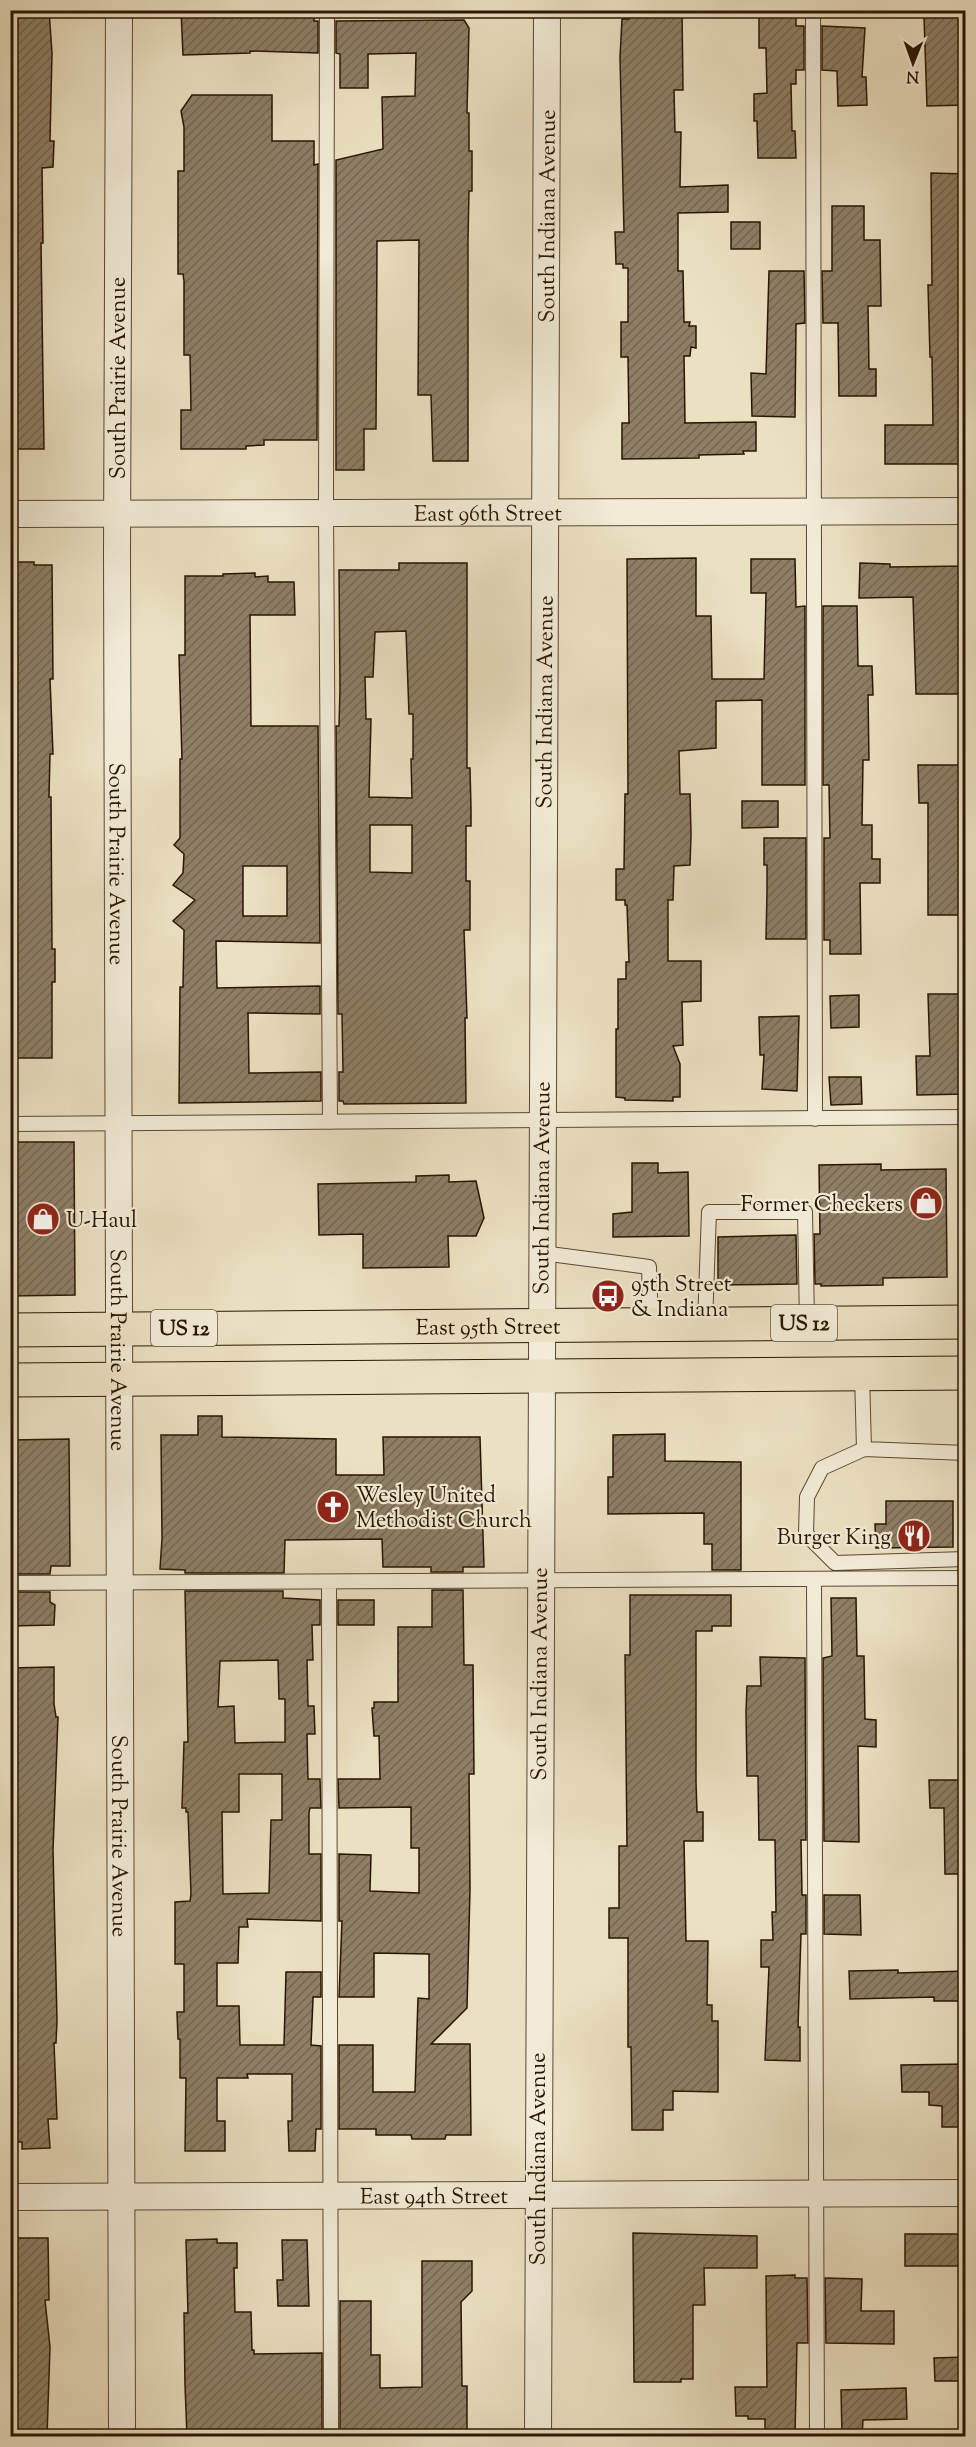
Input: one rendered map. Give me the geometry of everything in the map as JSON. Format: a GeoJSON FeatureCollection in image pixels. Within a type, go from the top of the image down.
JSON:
{"type":"FeatureCollection","features":[{"type":"Feature","properties":{"kind":"main road","name":"East 95th Street"},"geometry":{"type":"LineString","coordinates":[[10,1330],[966,1322]]}},
{"type":"Feature","properties":{"kind":"main road","name":"US 12"},"geometry":{"type":"LineString","coordinates":[[10,1380],[966,1373]]}},
{"type":"Feature","properties":{"kind":"street","name":"South Prairie Avenue"},"geometry":{"type":"LineString","coordinates":[[119,10],[118,1329],[122,2436]]}},
{"type":"Feature","properties":{"kind":"street","name":"South Indiana Avenue"},"geometry":{"type":"LineString","coordinates":[[538,2436],[537,1581],[543,1120],[547,10]]}},
{"type":"Feature","properties":{"kind":"street","name":"East 96th Street"},"geometry":{"type":"LineString","coordinates":[[10,514],[966,511]]}},
{"type":"Feature","properties":{"kind":"street","name":"East 94th Street"},"geometry":{"type":"LineString","coordinates":[[10,2197],[966,2193]]}},
{"type":"Feature","properties":{"kind":"lane"},"geometry":{"type":"LineString","coordinates":[[327,10],[326,513],[330,1122]]}},
{"type":"Feature","properties":{"kind":"lane"},"geometry":{"type":"LineString","coordinates":[[813,10],[815,1119]]}},
{"type":"Feature","properties":{"kind":"lane"},"geometry":{"type":"LineString","coordinates":[[10,1124],[966,1117]]}},
{"type":"Feature","properties":{"kind":"lane"},"geometry":{"type":"LineString","coordinates":[[705,1324],[709,1212],[805,1212],[807,1323]]}},
{"type":"Feature","properties":{"kind":"lane"},"geometry":{"type":"LineString","coordinates":[[542,1253],[649,1267],[651,1324]]}},
{"type":"Feature","properties":{"kind":"lane"},"geometry":{"type":"LineString","coordinates":[[862,1374],[864,1449]]}},
{"type":"Feature","properties":{"kind":"lane"},"geometry":{"type":"LineString","coordinates":[[966,1453],[864,1449],[822,1468],[807,1497],[806,1534],[835,1563],[966,1559]]}},
{"type":"Feature","properties":{"kind":"lane"},"geometry":{"type":"LineString","coordinates":[[10,1583],[966,1578]]}},
{"type":"Feature","properties":{"kind":"lane"},"geometry":{"type":"LineString","coordinates":[[814,1579],[817,2436]]}},
{"type":"Feature","properties":{"kind":"lane"},"geometry":{"type":"LineString","coordinates":[[329,1581],[331,2436]]}},
{"type":"Feature","properties":{"kind":"building"},"geometry":{"type":"Polygon","coordinates":[[[10,10],[49,10],[52,53],[50,141],[54,141],[53,167],[42,168],[44,449],[10,449],[10,10]]]}},
{"type":"Feature","properties":{"kind":"building"},"geometry":{"type":"Polygon","coordinates":[[[181,10],[314,10],[314,21],[318,21],[318,53],[250,51],[250,53],[183,55],[181,10]]]}},
{"type":"Feature","properties":{"kind":"building"},"geometry":{"type":"Polygon","coordinates":[[[629,10],[682,10],[683,90],[674,90],[675,132],[681,132],[680,187],[728,185],[728,212],[678,213],[678,271],[683,271],[684,322],[690,322],[689,326],[696,326],[696,348],[691,347],[690,356],[684,356],[685,423],[756,422],[756,451],[743,451],[744,454],[699,455],[699,458],[622,459],[622,423],[629,423],[628,357],[621,357],[621,322],[628,322],[628,268],[623,268],[623,264],[616,264],[615,232],[624,232],[620,57],[622,19],[629,19],[629,10]]]}},
{"type":"Feature","properties":{"kind":"building"},"geometry":{"type":"Polygon","coordinates":[[[759,10],[796,10],[796,26],[804,26],[804,70],[796,70],[796,84],[791,84],[792,131],[795,131],[796,158],[758,158],[754,94],[767,93],[766,48],[759,48],[759,10]]]}},
{"type":"Feature","properties":{"kind":"building"},"geometry":{"type":"Polygon","coordinates":[[[924,17],[966,17],[966,105],[927,106],[924,17]]]}},
{"type":"Feature","properties":{"kind":"building"},"geometry":{"type":"Polygon","coordinates":[[[464,20],[469,28],[467,113],[469,113],[469,151],[472,151],[472,191],[469,191],[468,239],[468,461],[433,461],[431,395],[418,395],[419,240],[377,241],[376,429],[364,429],[364,470],[336,470],[336,160],[383,149],[382,97],[415,96],[416,53],[368,54],[368,88],[340,88],[340,54],[336,53],[336,21],[464,20]]]}},
{"type":"Feature","properties":{"kind":"building"},"geometry":{"type":"Polygon","coordinates":[[[822,26],[865,28],[862,77],[866,77],[867,105],[838,106],[837,71],[822,70],[822,26]]]}},
{"type":"Feature","properties":{"kind":"building"},"geometry":{"type":"Polygon","coordinates":[[[192,95],[272,95],[272,141],[314,141],[314,165],[318,164],[317,440],[264,440],[264,445],[246,446],[246,449],[181,449],[181,410],[191,410],[190,355],[184,355],[184,281],[183,274],[178,274],[178,171],[184,171],[184,127],[181,111],[192,95]]]}},
{"type":"Feature","properties":{"kind":"building"},"geometry":{"type":"Polygon","coordinates":[[[931,173],[966,174],[966,464],[885,464],[885,425],[933,425],[928,285],[932,285],[931,173]]]}},
{"type":"Feature","properties":{"kind":"building"},"geometry":{"type":"Polygon","coordinates":[[[832,206],[864,206],[864,240],[880,240],[881,306],[868,306],[869,369],[876,369],[876,396],[839,396],[838,323],[823,323],[822,271],[832,271],[832,206]]]}},
{"type":"Feature","properties":{"kind":"building"},"geometry":{"type":"Polygon","coordinates":[[[731,222],[760,222],[760,249],[731,249],[731,222]]]}},
{"type":"Feature","properties":{"kind":"building"},"geometry":{"type":"Polygon","coordinates":[[[769,271],[804,271],[805,323],[796,324],[795,417],[752,416],[751,373],[766,374],[769,271]]]}},
{"type":"Feature","properties":{"kind":"building"},"geometry":{"type":"Polygon","coordinates":[[[696,558],[696,616],[711,616],[712,679],[764,679],[766,593],[751,593],[751,559],[795,559],[796,607],[805,606],[805,785],[762,785],[762,700],[716,701],[716,748],[679,751],[680,794],[690,794],[690,865],[674,866],[673,900],[668,900],[668,961],[701,961],[701,1001],[682,1002],[683,1045],[673,1046],[680,1064],[680,1097],[673,1097],[673,1101],[625,1100],[625,1098],[616,1097],[616,1029],[618,1029],[618,979],[626,979],[626,962],[629,962],[627,905],[625,905],[625,900],[616,900],[616,869],[624,869],[625,794],[628,794],[627,559],[696,558]]]}},
{"type":"Feature","properties":{"kind":"building"},"geometry":{"type":"Polygon","coordinates":[[[10,562],[52,565],[53,679],[50,679],[53,754],[50,754],[49,797],[51,797],[52,949],[55,949],[55,982],[52,982],[52,1058],[10,1058],[10,562]]]}},
{"type":"Feature","properties":{"kind":"building"},"geometry":{"type":"Polygon","coordinates":[[[399,563],[467,563],[467,768],[470,768],[471,826],[466,826],[466,881],[470,881],[470,930],[464,930],[467,1018],[465,1018],[466,1103],[344,1104],[343,1101],[339,1101],[339,1072],[343,1072],[342,1014],[338,1014],[336,726],[339,726],[340,688],[339,570],[399,570],[399,563]],[[406,631],[375,632],[373,677],[365,677],[366,719],[371,719],[369,797],[412,798],[413,714],[409,714],[406,631]],[[370,825],[370,872],[412,873],[412,825],[370,825]]]}},
{"type":"Feature","properties":{"kind":"building"},"geometry":{"type":"Polygon","coordinates":[[[860,563],[890,564],[890,567],[966,566],[966,694],[916,694],[913,597],[859,598],[860,563]]]}},
{"type":"Feature","properties":{"kind":"building"},"geometry":{"type":"Polygon","coordinates":[[[255,573],[255,577],[268,576],[268,582],[294,582],[295,615],[250,615],[251,726],[318,726],[320,943],[216,941],[217,988],[320,986],[320,1014],[248,1013],[249,1073],[321,1072],[321,1101],[179,1103],[180,987],[183,987],[184,930],[173,921],[195,900],[173,885],[183,873],[184,854],[174,845],[180,838],[180,759],[182,759],[179,655],[185,655],[185,576],[223,576],[223,574],[255,573]],[[243,866],[243,916],[287,916],[287,866],[243,866]]]}},
{"type":"Feature","properties":{"kind":"building"},"geometry":{"type":"Polygon","coordinates":[[[823,606],[857,606],[858,666],[872,666],[873,695],[868,695],[869,760],[863,760],[862,825],[872,825],[872,859],[880,859],[880,883],[860,883],[861,954],[830,954],[830,940],[824,940],[824,838],[830,838],[829,785],[823,785],[823,606]]]}},
{"type":"Feature","properties":{"kind":"building"},"geometry":{"type":"Polygon","coordinates":[[[918,765],[966,765],[966,915],[928,915],[928,803],[919,803],[918,765]]]}},
{"type":"Feature","properties":{"kind":"building"},"geometry":{"type":"Polygon","coordinates":[[[742,801],[778,801],[778,827],[742,828],[742,801]]]}},
{"type":"Feature","properties":{"kind":"building"},"geometry":{"type":"Polygon","coordinates":[[[764,838],[806,838],[806,939],[766,939],[767,865],[764,865],[764,838]]]}},
{"type":"Feature","properties":{"kind":"building"},"geometry":{"type":"Polygon","coordinates":[[[928,994],[966,994],[966,1094],[917,1095],[916,1056],[930,1056],[928,994]]]}},
{"type":"Feature","properties":{"kind":"building"},"geometry":{"type":"Polygon","coordinates":[[[859,995],[859,1027],[831,1028],[830,996],[859,995]]]}},
{"type":"Feature","properties":{"kind":"building"},"geometry":{"type":"Polygon","coordinates":[[[799,1016],[797,1091],[762,1089],[764,1055],[760,1055],[759,1017],[799,1016]]]}},
{"type":"Feature","properties":{"kind":"building"},"geometry":{"type":"Polygon","coordinates":[[[829,1077],[861,1077],[862,1104],[831,1105],[829,1077]]]}},
{"type":"Feature","properties":{"kind":"building","name":"U-Haul"},"geometry":{"type":"Polygon","coordinates":[[[10,1142],[74,1142],[75,1295],[10,1296],[10,1142]]]}},
{"type":"Feature","properties":{"kind":"building"},"geometry":{"type":"Polygon","coordinates":[[[632,1163],[658,1163],[658,1173],[688,1172],[689,1236],[613,1237],[613,1214],[632,1212],[632,1163]]]}},
{"type":"Feature","properties":{"kind":"building"},"geometry":{"type":"Polygon","coordinates":[[[881,1164],[881,1170],[946,1169],[947,1277],[883,1278],[883,1285],[821,1286],[821,1284],[815,1284],[814,1234],[820,1234],[819,1165],[881,1164]]]}},
{"type":"Feature","properties":{"kind":"building"},"geometry":{"type":"Polygon","coordinates":[[[449,1175],[449,1182],[476,1181],[484,1218],[476,1236],[448,1236],[449,1267],[363,1268],[363,1234],[319,1235],[318,1184],[416,1182],[416,1176],[449,1175]]]}},
{"type":"Feature","properties":{"kind":"building"},"geometry":{"type":"Polygon","coordinates":[[[796,1235],[797,1284],[718,1285],[718,1237],[796,1235]]]}},
{"type":"Feature","properties":{"kind":"building"},"geometry":{"type":"Polygon","coordinates":[[[198,1416],[222,1416],[222,1437],[336,1439],[336,1475],[384,1475],[383,1437],[480,1437],[484,1567],[463,1567],[463,1572],[431,1572],[431,1567],[383,1567],[382,1539],[285,1540],[284,1573],[185,1573],[185,1570],[160,1569],[161,1435],[198,1435],[198,1416]]]}},
{"type":"Feature","properties":{"kind":"building"},"geometry":{"type":"Polygon","coordinates":[[[665,1434],[665,1461],[741,1462],[741,1570],[712,1570],[712,1544],[704,1544],[704,1513],[608,1514],[608,1477],[613,1477],[613,1435],[665,1434]]]}},
{"type":"Feature","properties":{"kind":"building"},"geometry":{"type":"Polygon","coordinates":[[[69,1439],[70,1566],[51,1566],[50,1574],[10,1574],[10,1440],[69,1439]]]}},
{"type":"Feature","properties":{"kind":"building","name":"Burger King"},"geometry":{"type":"Polygon","coordinates":[[[886,1501],[953,1501],[953,1547],[876,1548],[875,1524],[886,1524],[886,1501]]]}},
{"type":"Feature","properties":{"kind":"building"},"geometry":{"type":"Polygon","coordinates":[[[432,1590],[463,1590],[464,1665],[473,1665],[474,1774],[469,1774],[470,1889],[467,2008],[431,2044],[470,2044],[471,2135],[446,2135],[445,2139],[412,2139],[411,2135],[376,2135],[376,2129],[339,2129],[339,2045],[373,2045],[373,2092],[415,2092],[418,1998],[429,1999],[429,1954],[374,1953],[374,1997],[339,1997],[342,1921],[339,1921],[339,1854],[371,1855],[370,1891],[419,1893],[419,1848],[411,1848],[411,1807],[339,1808],[338,1779],[380,1779],[379,1736],[374,1736],[372,1708],[374,1708],[374,1702],[398,1702],[398,1627],[432,1627],[432,1590]]]}},
{"type":"Feature","properties":{"kind":"building"},"geometry":{"type":"Polygon","coordinates":[[[185,1591],[283,1591],[283,1598],[320,1600],[320,1625],[312,1625],[313,1660],[307,1660],[308,1706],[314,1706],[315,1734],[307,1734],[308,1779],[320,1779],[321,1808],[310,1808],[309,1812],[309,1854],[321,1854],[321,1921],[247,1919],[248,1927],[239,1927],[238,1963],[217,1963],[217,2006],[239,2006],[240,2045],[284,2045],[286,1972],[321,1972],[321,1997],[313,1997],[311,2045],[321,2046],[321,2129],[316,2129],[315,2151],[289,2151],[288,2121],[292,2121],[292,2074],[247,2074],[248,2078],[217,2078],[217,2121],[225,2121],[225,2151],[185,2151],[186,2078],[180,2078],[177,2012],[184,2012],[184,1964],[175,1964],[175,1902],[190,1901],[191,1894],[188,1812],[186,1808],[182,1808],[184,1742],[188,1742],[185,1591]],[[278,1660],[220,1661],[218,1707],[234,1706],[235,1743],[285,1742],[285,1699],[279,1699],[278,1660]],[[239,1774],[239,1812],[222,1812],[223,1894],[269,1893],[271,1820],[282,1820],[282,1774],[239,1774]]]}},
{"type":"Feature","properties":{"kind":"building"},"geometry":{"type":"Polygon","coordinates":[[[10,1592],[50,1592],[50,1602],[55,1605],[54,1625],[10,1626],[10,1592]]]}},
{"type":"Feature","properties":{"kind":"building"},"geometry":{"type":"Polygon","coordinates":[[[630,1595],[731,1595],[731,1626],[712,1626],[712,1631],[696,1631],[697,1812],[703,1812],[703,1841],[684,1841],[686,1941],[708,1941],[707,2005],[712,2005],[712,2021],[718,2021],[718,2092],[673,2091],[673,2110],[663,2110],[663,2130],[632,2130],[631,2047],[628,2047],[628,1938],[609,1938],[609,1908],[619,1908],[619,1846],[627,1846],[625,1655],[630,1655],[630,1595]]]}},
{"type":"Feature","properties":{"kind":"building"},"geometry":{"type":"Polygon","coordinates":[[[831,1598],[856,1598],[857,1656],[864,1656],[865,1719],[876,1720],[876,1747],[858,1746],[859,1842],[824,1841],[823,1658],[832,1656],[831,1598]]]}},
{"type":"Feature","properties":{"kind":"building"},"geometry":{"type":"Polygon","coordinates":[[[338,1600],[374,1600],[374,1625],[338,1625],[338,1600]]]}},
{"type":"Feature","properties":{"kind":"building"},"geometry":{"type":"Polygon","coordinates":[[[760,1657],[805,1658],[806,1840],[801,1840],[802,1895],[806,1895],[806,1934],[801,1934],[798,2027],[800,2027],[800,2061],[765,2060],[769,1967],[761,1967],[761,1940],[773,1940],[772,1912],[776,1912],[775,1840],[759,1840],[758,1776],[747,1776],[746,1712],[747,1686],[761,1686],[760,1657]]]}},
{"type":"Feature","properties":{"kind":"building"},"geometry":{"type":"Polygon","coordinates":[[[54,1667],[54,1704],[56,1717],[58,1717],[53,1850],[57,2020],[56,2043],[54,2043],[57,2119],[48,2119],[50,2148],[22,2149],[22,2142],[10,2142],[10,1668],[54,1667]]]}},
{"type":"Feature","properties":{"kind":"building"},"geometry":{"type":"Polygon","coordinates":[[[929,1780],[966,1780],[966,1874],[945,1874],[944,1808],[930,1808],[929,1780]]]}},
{"type":"Feature","properties":{"kind":"building"},"geometry":{"type":"Polygon","coordinates":[[[824,1895],[860,1895],[861,1935],[824,1934],[824,1895]]]}},
{"type":"Feature","properties":{"kind":"building"},"geometry":{"type":"Polygon","coordinates":[[[898,1970],[898,1973],[966,1971],[966,2001],[934,2001],[934,1997],[850,1999],[849,1971],[898,1970]]]}},
{"type":"Feature","properties":{"kind":"building"},"geometry":{"type":"Polygon","coordinates":[[[966,2064],[966,2127],[942,2127],[942,2106],[929,2105],[929,2092],[902,2092],[901,2065],[966,2064]]]}},
{"type":"Feature","properties":{"kind":"building"},"geometry":{"type":"Polygon","coordinates":[[[633,2233],[757,2236],[757,2268],[704,2268],[705,2305],[693,2305],[693,2379],[681,2379],[681,2382],[634,2382],[633,2233]]]}},
{"type":"Feature","properties":{"kind":"building"},"geometry":{"type":"Polygon","coordinates":[[[905,2234],[966,2234],[966,2266],[905,2266],[905,2234]]]}},
{"type":"Feature","properties":{"kind":"building"},"geometry":{"type":"Polygon","coordinates":[[[10,2238],[48,2238],[49,2300],[45,2300],[50,2347],[47,2436],[10,2436],[10,2238]]]}},
{"type":"Feature","properties":{"kind":"building"},"geometry":{"type":"Polygon","coordinates":[[[217,2239],[217,2243],[237,2243],[237,2268],[234,2268],[235,2312],[251,2312],[254,2354],[322,2353],[322,2436],[187,2436],[184,2313],[188,2313],[186,2240],[217,2239]]]}},
{"type":"Feature","properties":{"kind":"building"},"geometry":{"type":"Polygon","coordinates":[[[282,2240],[307,2240],[309,2306],[278,2306],[277,2280],[283,2280],[282,2240]]]}},
{"type":"Feature","properties":{"kind":"building"},"geometry":{"type":"Polygon","coordinates":[[[422,2261],[472,2261],[472,2291],[461,2302],[462,2386],[467,2386],[467,2436],[340,2436],[340,2301],[371,2301],[371,2355],[380,2355],[380,2388],[422,2387],[422,2261]]]}},
{"type":"Feature","properties":{"kind":"building"},"geometry":{"type":"Polygon","coordinates":[[[795,2275],[795,2278],[807,2278],[808,2343],[797,2343],[795,2436],[765,2436],[765,2419],[736,2416],[735,2387],[767,2387],[766,2276],[795,2275]]]}},
{"type":"Feature","properties":{"kind":"building"},"geometry":{"type":"Polygon","coordinates":[[[825,2278],[862,2279],[861,2311],[894,2311],[894,2344],[826,2343],[825,2278]]]}},
{"type":"Feature","properties":{"kind":"building"},"geometry":{"type":"Polygon","coordinates":[[[966,2357],[966,2381],[935,2381],[934,2358],[966,2357]]]}},
{"type":"Feature","properties":{"kind":"building"},"geometry":{"type":"Polygon","coordinates":[[[906,2388],[907,2419],[863,2420],[862,2436],[842,2436],[841,2390],[906,2388]]]}},
{"type":"Feature","properties":{"kind":"place","name":"Former Checkers"},"geometry":{"type":"Point","coordinates":[926,1203]}},
{"type":"Feature","properties":{"kind":"place","name":"U-Haul"},"geometry":{"type":"Point","coordinates":[43,1219]}},
{"type":"Feature","properties":{"kind":"place","name":"95th Street & Indiana"},"geometry":{"type":"Point","coordinates":[608,1296]}},
{"type":"Feature","properties":{"kind":"place","name":"Wesley United Methodist Church"},"geometry":{"type":"Point","coordinates":[333,1507]}},
{"type":"Feature","properties":{"kind":"place","name":"Burger King"},"geometry":{"type":"Point","coordinates":[914,1536]}}]}
